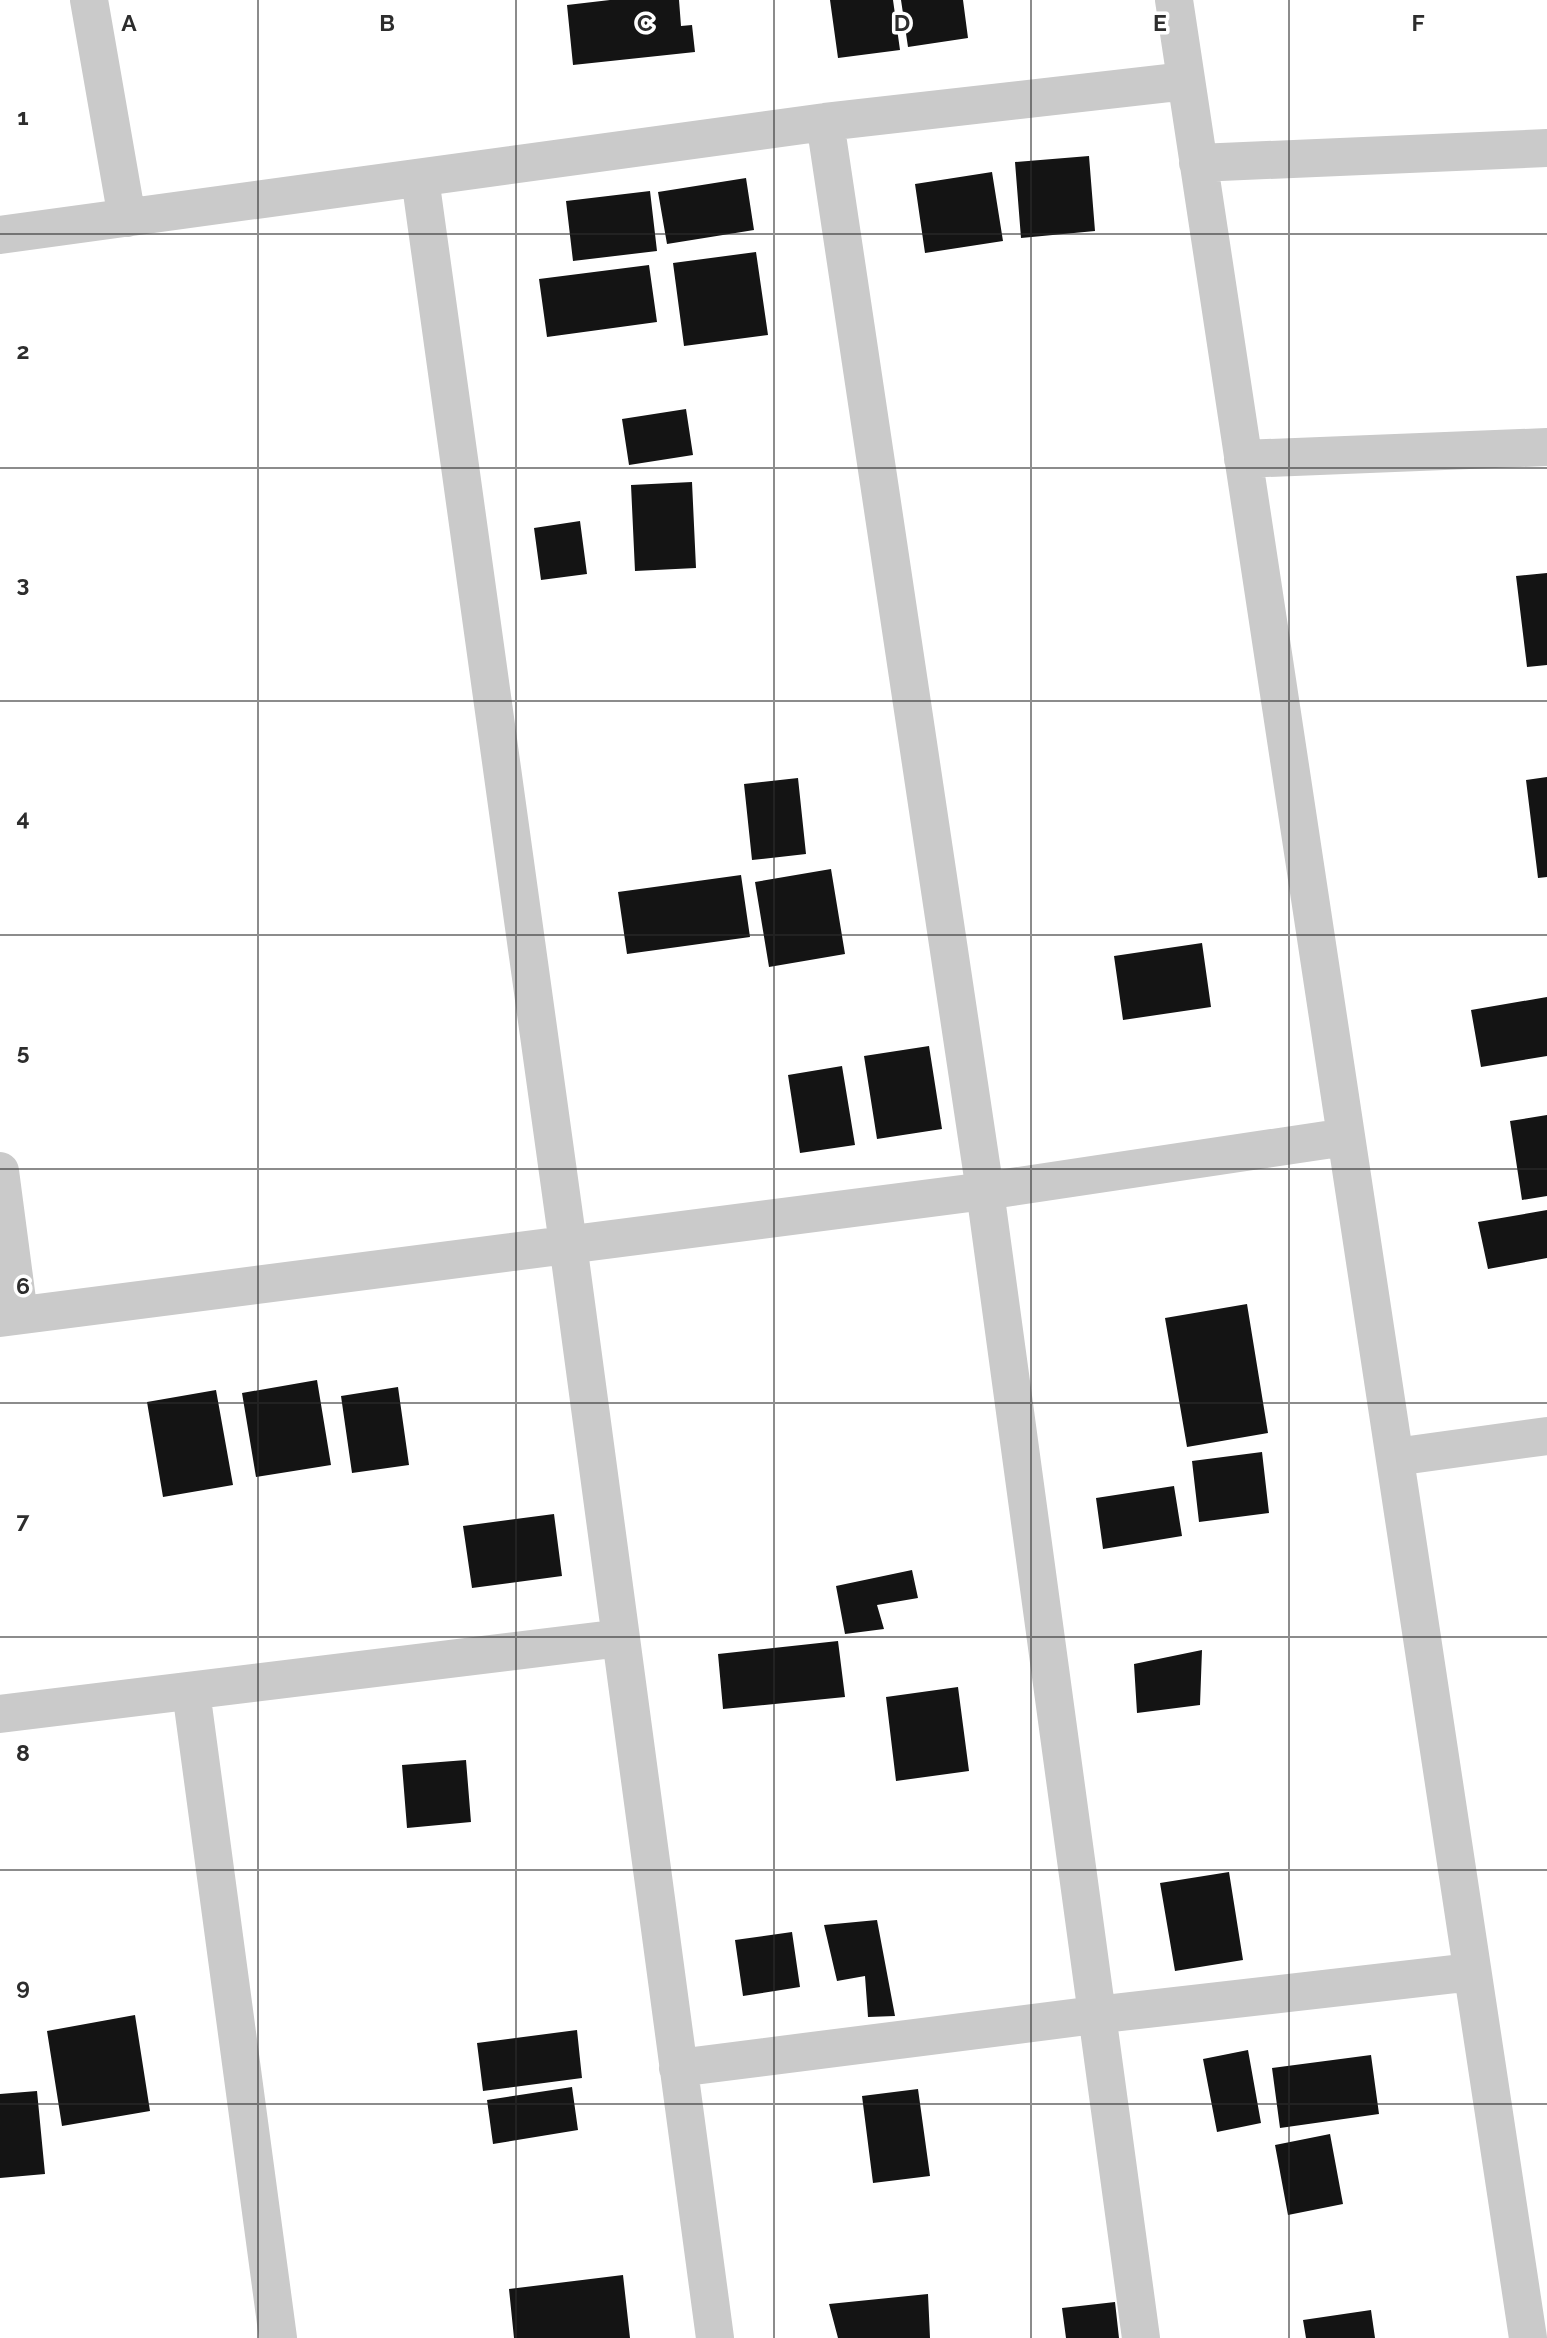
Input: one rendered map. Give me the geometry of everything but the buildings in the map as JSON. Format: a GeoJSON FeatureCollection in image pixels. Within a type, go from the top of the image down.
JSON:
{"type":"FeatureCollection","features":[{"type":"Feature","properties":{"kind":"street"},"geometry":{"type":"LineString","coordinates":[[89,0],[128,218]]}},
{"type":"Feature","properties":{"kind":"street"},"geometry":{"type":"LineString","coordinates":[[1174,0],[1528,2338]]}},
{"type":"Feature","properties":{"kind":"street"},"geometry":{"type":"LineString","coordinates":[[0,235],[825,122],[1186,82]]}},
{"type":"Feature","properties":{"kind":"street"},"geometry":{"type":"LineString","coordinates":[[825,122],[985,1191],[1141,2338]]}},
{"type":"Feature","properties":{"kind":"street"},"geometry":{"type":"LineString","coordinates":[[1198,163],[1547,148]]}},
{"type":"Feature","properties":{"kind":"street"},"geometry":{"type":"LineString","coordinates":[[420,178],[568,1244],[715,2338]]}},
{"type":"Feature","properties":{"kind":"street"},"geometry":{"type":"LineString","coordinates":[[1243,459],[1547,447]]}},
{"type":"Feature","properties":{"kind":"street"},"geometry":{"type":"LineString","coordinates":[[0,1171],[9,1316],[985,1191],[1346,1137]]}},
{"type":"Feature","properties":{"kind":"street"},"geometry":{"type":"LineString","coordinates":[[1395,1457],[1547,1436]]}},
{"type":"Feature","properties":{"kind":"street"},"geometry":{"type":"LineString","coordinates":[[0,1714],[621,1638]]}},
{"type":"Feature","properties":{"kind":"street"},"geometry":{"type":"LineString","coordinates":[[191,1691],[278,2338]]}},
{"type":"Feature","properties":{"kind":"street"},"geometry":{"type":"LineString","coordinates":[[678,2067],[1472,1972]]}}]}
